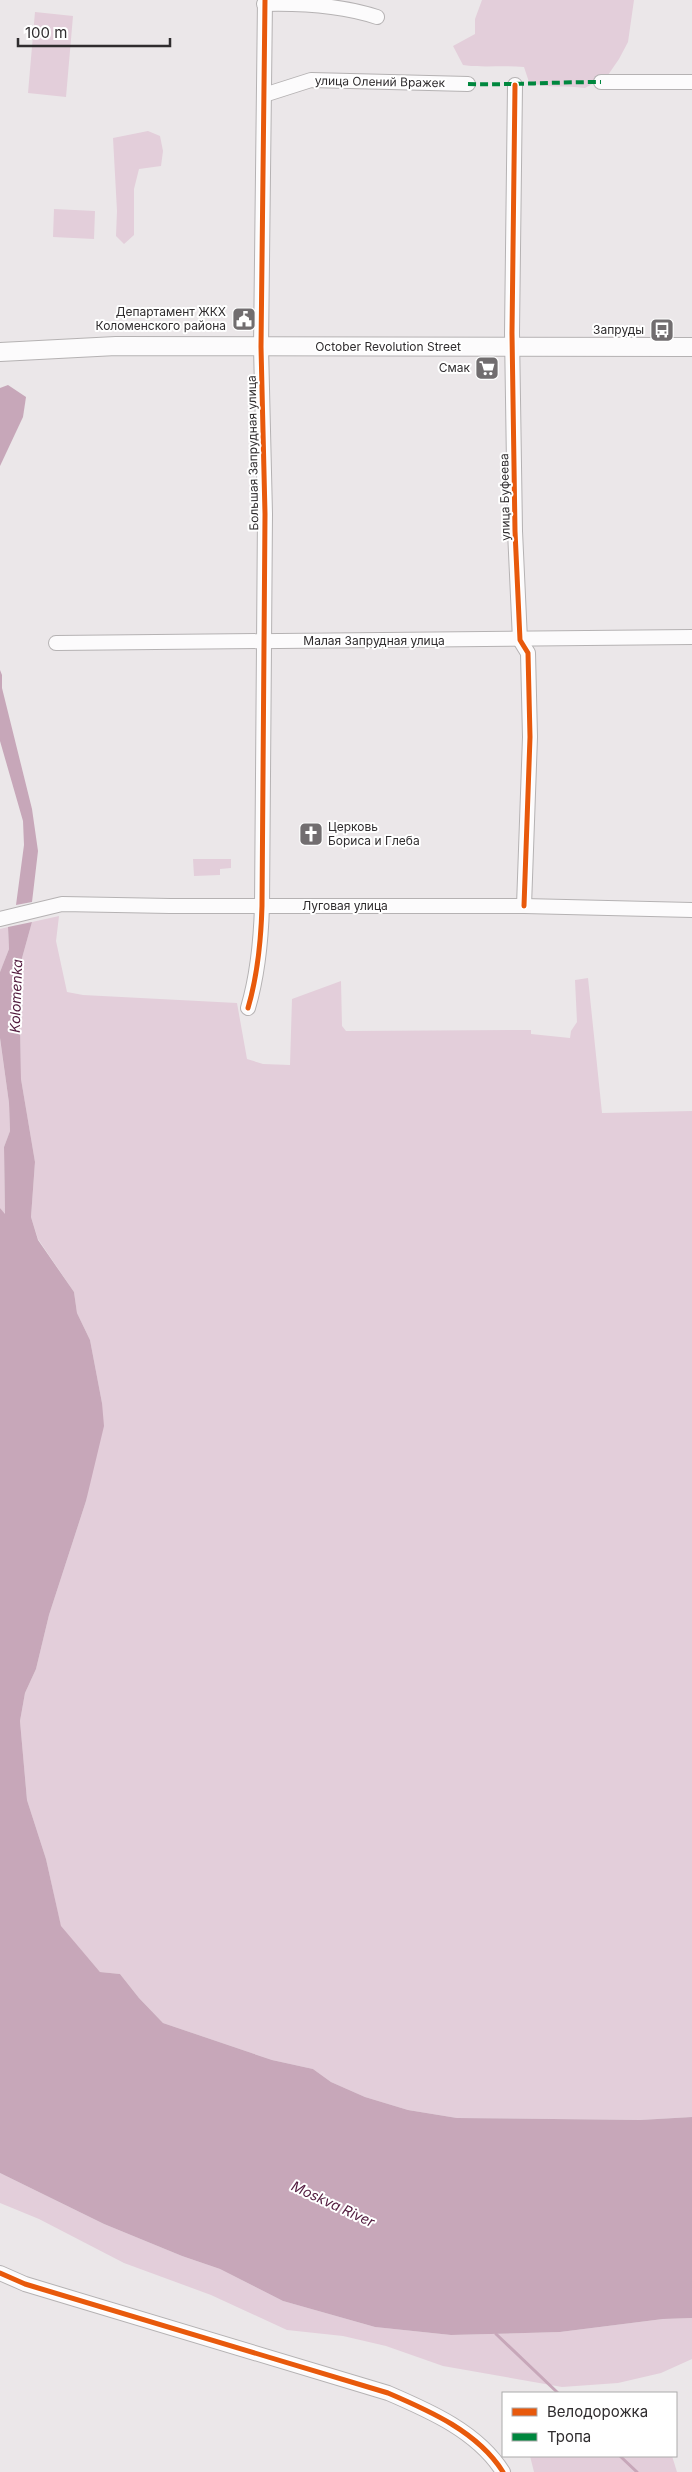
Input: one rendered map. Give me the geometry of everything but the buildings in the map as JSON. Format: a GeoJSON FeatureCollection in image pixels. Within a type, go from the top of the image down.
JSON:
{"type":"FeatureCollection","features":[{"type":"Feature","properties":{"kind":"main road","name":"October Revolution Street"},"geometry":{"type":"LineString","coordinates":[[0,340],[85,346],[692,347]]}},
{"type":"Feature","properties":{"kind":"main road","name":"October Revolution Street"},"geometry":{"type":"LineString","coordinates":[[0,352],[85,346]]}},
{"type":"Feature","properties":{"kind":"street"},"geometry":{"type":"LineString","coordinates":[[264,2],[300,3],[360,11],[377,17]]}},
{"type":"Feature","properties":{"kind":"street","name":"Большая Запрудная улица"},"geometry":{"type":"LineString","coordinates":[[248,1008],[256,981],[262,906],[262,642],[265,514],[261,347],[264,2]]}},
{"type":"Feature","properties":{"kind":"street","name":"улица Олений Вражек"},"geometry":{"type":"LineString","coordinates":[[264,94],[311,80],[468,84]]}},
{"type":"Feature","properties":{"kind":"street"},"geometry":{"type":"LineString","coordinates":[[601,82],[692,82]]}},
{"type":"Feature","properties":{"kind":"street","name":"улица Буфеева"},"geometry":{"type":"LineString","coordinates":[[515,85],[512,347],[515,531],[520,640],[528,653],[530,737],[524,906]]}},
{"type":"Feature","properties":{"kind":"street","name":"Малая Запрудная улица"},"geometry":{"type":"LineString","coordinates":[[56,643],[692,637]]}},
{"type":"Feature","properties":{"kind":"street","name":"Луговая улица"},"geometry":{"type":"LineString","coordinates":[[0,919],[62,904],[524,906],[692,910]]}},
{"type":"Feature","properties":{"kind":"street"},"geometry":{"type":"LineString","coordinates":[[0,2273],[25,2284],[388,2392],[430,2411],[466,2434],[497,2462],[503,2472]]}},
{"type":"Feature","properties":{"kind":"shaded area"},"geometry":{"type":"Polygon","coordinates":[[[482,0],[634,0],[628,42],[619,59],[608,75],[585,88],[550,86],[529,82],[524,67],[463,65],[453,46],[475,34],[475,19],[482,0]]]}},
{"type":"Feature","properties":{"kind":"shaded area"},"geometry":{"type":"Polygon","coordinates":[[[35,12],[73,16],[66,97],[28,93],[35,12]]]}},
{"type":"Feature","properties":{"kind":"shaded area"},"geometry":{"type":"Polygon","coordinates":[[[148,131],[160,136],[163,151],[161,166],[139,169],[134,189],[134,235],[124,244],[116,236],[117,211],[113,138],[148,131]]]}},
{"type":"Feature","properties":{"kind":"shaded area"},"geometry":{"type":"Polygon","coordinates":[[[54,209],[95,211],[94,239],[53,237],[54,209]]]}},
{"type":"Feature","properties":{"kind":"shaded area"},"geometry":{"type":"Polygon","coordinates":[[[193,859],[231,859],[231,868],[220,869],[220,875],[194,876],[193,859]]]}},
{"type":"Feature","properties":{"kind":"shaded area"},"geometry":{"type":"Polygon","coordinates":[[[59,916],[56,941],[67,992],[83,995],[237,1003],[247,1059],[263,1064],[290,1065],[292,999],[341,981],[342,1026],[346,1031],[531,1030],[531,1034],[570,1038],[571,1031],[577,1022],[575,980],[588,978],[602,1113],[692,1111],[692,2117],[640,2120],[457,2118],[408,2110],[365,2097],[331,2082],[313,2069],[272,2060],[163,2023],[139,1998],[120,1974],[100,1972],[61,1927],[46,1859],[27,1800],[20,1721],[25,1693],[36,1669],[49,1615],[86,1501],[102,1403],[90,1340],[77,1313],[74,1292],[38,1239],[31,1217],[35,1162],[21,1079],[19,969],[32,922],[59,916]]]}},
{"type":"Feature","properties":{"kind":"shaded area"},"geometry":{"type":"Polygon","coordinates":[[[8,927],[9,949],[0,972],[0,929],[8,927]]]}},
{"type":"Feature","properties":{"kind":"shaded area"},"geometry":{"type":"Polygon","coordinates":[[[0,1039],[9,1103],[10,1131],[4,1147],[5,1215],[0,1208],[0,1039]]]}},
{"type":"Feature","properties":{"kind":"shaded area"},"geometry":{"type":"Polygon","coordinates":[[[0,2173],[104,2224],[182,2256],[220,2269],[283,2301],[375,2327],[451,2335],[560,2332],[663,2319],[692,2318],[692,2359],[661,2373],[618,2383],[562,2387],[443,2366],[386,2346],[343,2336],[287,2330],[211,2295],[124,2263],[39,2219],[0,2203],[0,2173]]]}},
{"type":"Feature","properties":{"kind":"shaded area"},"geometry":{"type":"Polygon","coordinates":[[[530,2457],[672,2457],[677,2472],[534,2472],[530,2457]]]}},
{"type":"Feature","properties":{"kind":"water"},"geometry":{"type":"Polygon","coordinates":[[[8,385],[26,397],[23,417],[0,466],[0,388],[8,385]]]}},
{"type":"Feature","properties":{"kind":"water"},"geometry":{"type":"Polygon","coordinates":[[[0,670],[2,688],[32,809],[38,851],[32,902],[16,905],[24,845],[23,821],[0,741],[0,670]]]}},
{"type":"Feature","properties":{"kind":"water"},"geometry":{"type":"Polygon","coordinates":[[[32,922],[19,969],[21,1079],[35,1162],[31,1217],[38,1240],[74,1292],[77,1313],[90,1340],[102,1403],[104,1426],[86,1501],[49,1615],[36,1669],[25,1693],[20,1721],[27,1800],[46,1859],[61,1926],[100,1972],[120,1974],[139,1998],[163,2023],[272,2060],[313,2069],[331,2082],[365,2097],[408,2110],[457,2118],[640,2120],[692,2117],[692,2318],[663,2319],[560,2332],[451,2335],[375,2327],[283,2301],[220,2269],[182,2256],[104,2224],[0,2173],[0,1208],[5,1214],[4,1147],[10,1131],[9,1103],[0,1038],[0,972],[9,949],[8,927],[32,922]]]}},
{"type":"Feature","properties":{"kind":"waterway"},"geometry":{"type":"LineString","coordinates":[[496,2334],[557,2392]]}},
{"type":"Feature","properties":{"kind":"waterway"},"geometry":{"type":"LineString","coordinates":[[621,2457],[637,2472]]}},
{"type":"Feature","properties":{"kind":"marked path"},"geometry":{"type":"LineString","coordinates":[[468,84],[601,82]]}},
{"type":"Feature","properties":{"kind":"cycle path"},"geometry":{"type":"LineString","coordinates":[[248,1008],[258,957],[262,906],[265,514],[261,347],[265,0]]}},
{"type":"Feature","properties":{"kind":"cycle path"},"geometry":{"type":"LineString","coordinates":[[515,85],[512,333],[515,531],[520,640],[528,653],[530,737],[524,906]]}},
{"type":"Feature","properties":{"kind":"cycle path"},"geometry":{"type":"LineString","coordinates":[[0,2273],[25,2284],[388,2393],[436,2415],[467,2434],[493,2458],[503,2472]]}},
{"type":"Feature","properties":{"kind":"place","name":"Департамент ЖКХ Коломенского района"},"geometry":{"type":"Point","coordinates":[244,319]}},
{"type":"Feature","properties":{"kind":"place","name":"Запруды"},"geometry":{"type":"Point","coordinates":[662,330]}},
{"type":"Feature","properties":{"kind":"place","name":"Смак"},"geometry":{"type":"Point","coordinates":[487,368]}},
{"type":"Feature","properties":{"kind":"place","name":"Церковь Бориса и Глеба"},"geometry":{"type":"Point","coordinates":[311,834]}},
{"type":"Feature","properties":{"kind":"water label","name":"Kolomenka"},"geometry":{"type":"Point","coordinates":[16,996]}},
{"type":"Feature","properties":{"kind":"water label","name":"Moskva River"},"geometry":{"type":"Point","coordinates":[333,2204]}}]}
